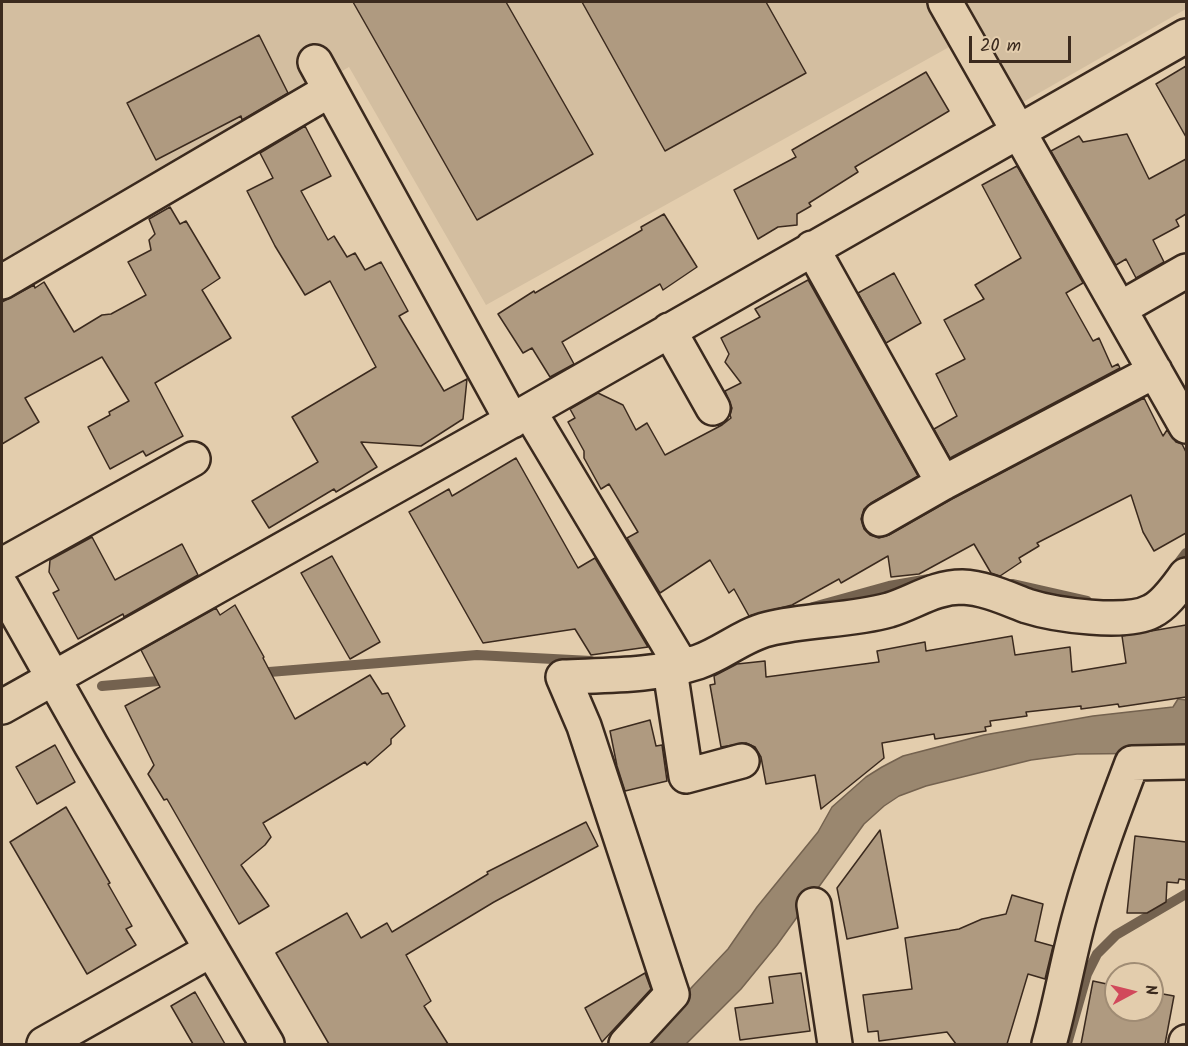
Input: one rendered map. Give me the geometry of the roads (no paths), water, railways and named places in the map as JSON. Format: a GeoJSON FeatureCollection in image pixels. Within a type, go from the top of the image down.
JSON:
{"type":"FeatureCollection","features":[{"type":"Feature","properties":{"kind":"street"},"geometry":{"type":"LineString","coordinates":[[945,2],[1121,308],[1186,426]]}},
{"type":"Feature","properties":{"kind":"street"},"geometry":{"type":"LineString","coordinates":[[2,707],[520,416],[1186,36]]}},
{"type":"Feature","properties":{"kind":"street"},"geometry":{"type":"LineString","coordinates":[[2,282],[323,76],[520,416],[676,668],[686,776],[742,761]]}},
{"type":"Feature","properties":{"kind":"street"},"geometry":{"type":"LineString","coordinates":[[812,248],[943,483]]}},
{"type":"Feature","properties":{"kind":"street"},"geometry":{"type":"LineString","coordinates":[[1121,308],[1186,272]]}},
{"type":"Feature","properties":{"kind":"street"},"geometry":{"type":"LineString","coordinates":[[669,330],[713,408]]}},
{"type":"Feature","properties":{"kind":"street"},"geometry":{"type":"LineString","coordinates":[[880,519],[943,483],[1155,371]]}},
{"type":"Feature","properties":{"kind":"street"},"geometry":{"type":"LineString","coordinates":[[2,565],[193,459]]}},
{"type":"Feature","properties":{"kind":"street"},"geometry":{"type":"LineString","coordinates":[[626,1044],[672,994],[584,726],[563,677],[637,674],[676,668],[701,661],[729,645],[767,629],[852,618],[889,610],[935,590],[962,587],[985,590],[1030,607],[1068,614],[1103,618],[1143,616],[1155,610],[1169,597],[1186,575]]}},
{"type":"Feature","properties":{"kind":"street"},"geometry":{"type":"LineString","coordinates":[[2,587],[267,1044]]}},
{"type":"Feature","properties":{"kind":"street"},"geometry":{"type":"LineString","coordinates":[[1049,1044],[1062,998],[1080,915],[1102,843],[1132,763],[1186,762]]}},
{"type":"Feature","properties":{"kind":"street"},"geometry":{"type":"LineString","coordinates":[[814,905],[835,1044]]}},
{"type":"Feature","properties":{"kind":"street"},"geometry":{"type":"LineString","coordinates":[[44,1044],[211,950]]}},
{"type":"Feature","properties":{"kind":"waterway"},"geometry":{"type":"LineString","coordinates":[[1174,569],[1186,553]]}},
{"type":"Feature","properties":{"kind":"waterway"},"geometry":{"type":"LineString","coordinates":[[813,607],[889,586],[929,579]]}},
{"type":"Feature","properties":{"kind":"waterway"},"geometry":{"type":"LineString","coordinates":[[1012,584],[1087,601]]}},
{"type":"Feature","properties":{"kind":"waterway"},"geometry":{"type":"LineString","coordinates":[[257,673],[477,655],[591,661]]}},
{"type":"Feature","properties":{"kind":"waterway"},"geometry":{"type":"LineString","coordinates":[[102,686],[170,680]]}},
{"type":"Feature","properties":{"kind":"waterway"},"geometry":{"type":"LineString","coordinates":[[1067,1044],[1087,974],[1097,954],[1116,935],[1186,894]]}}]}
